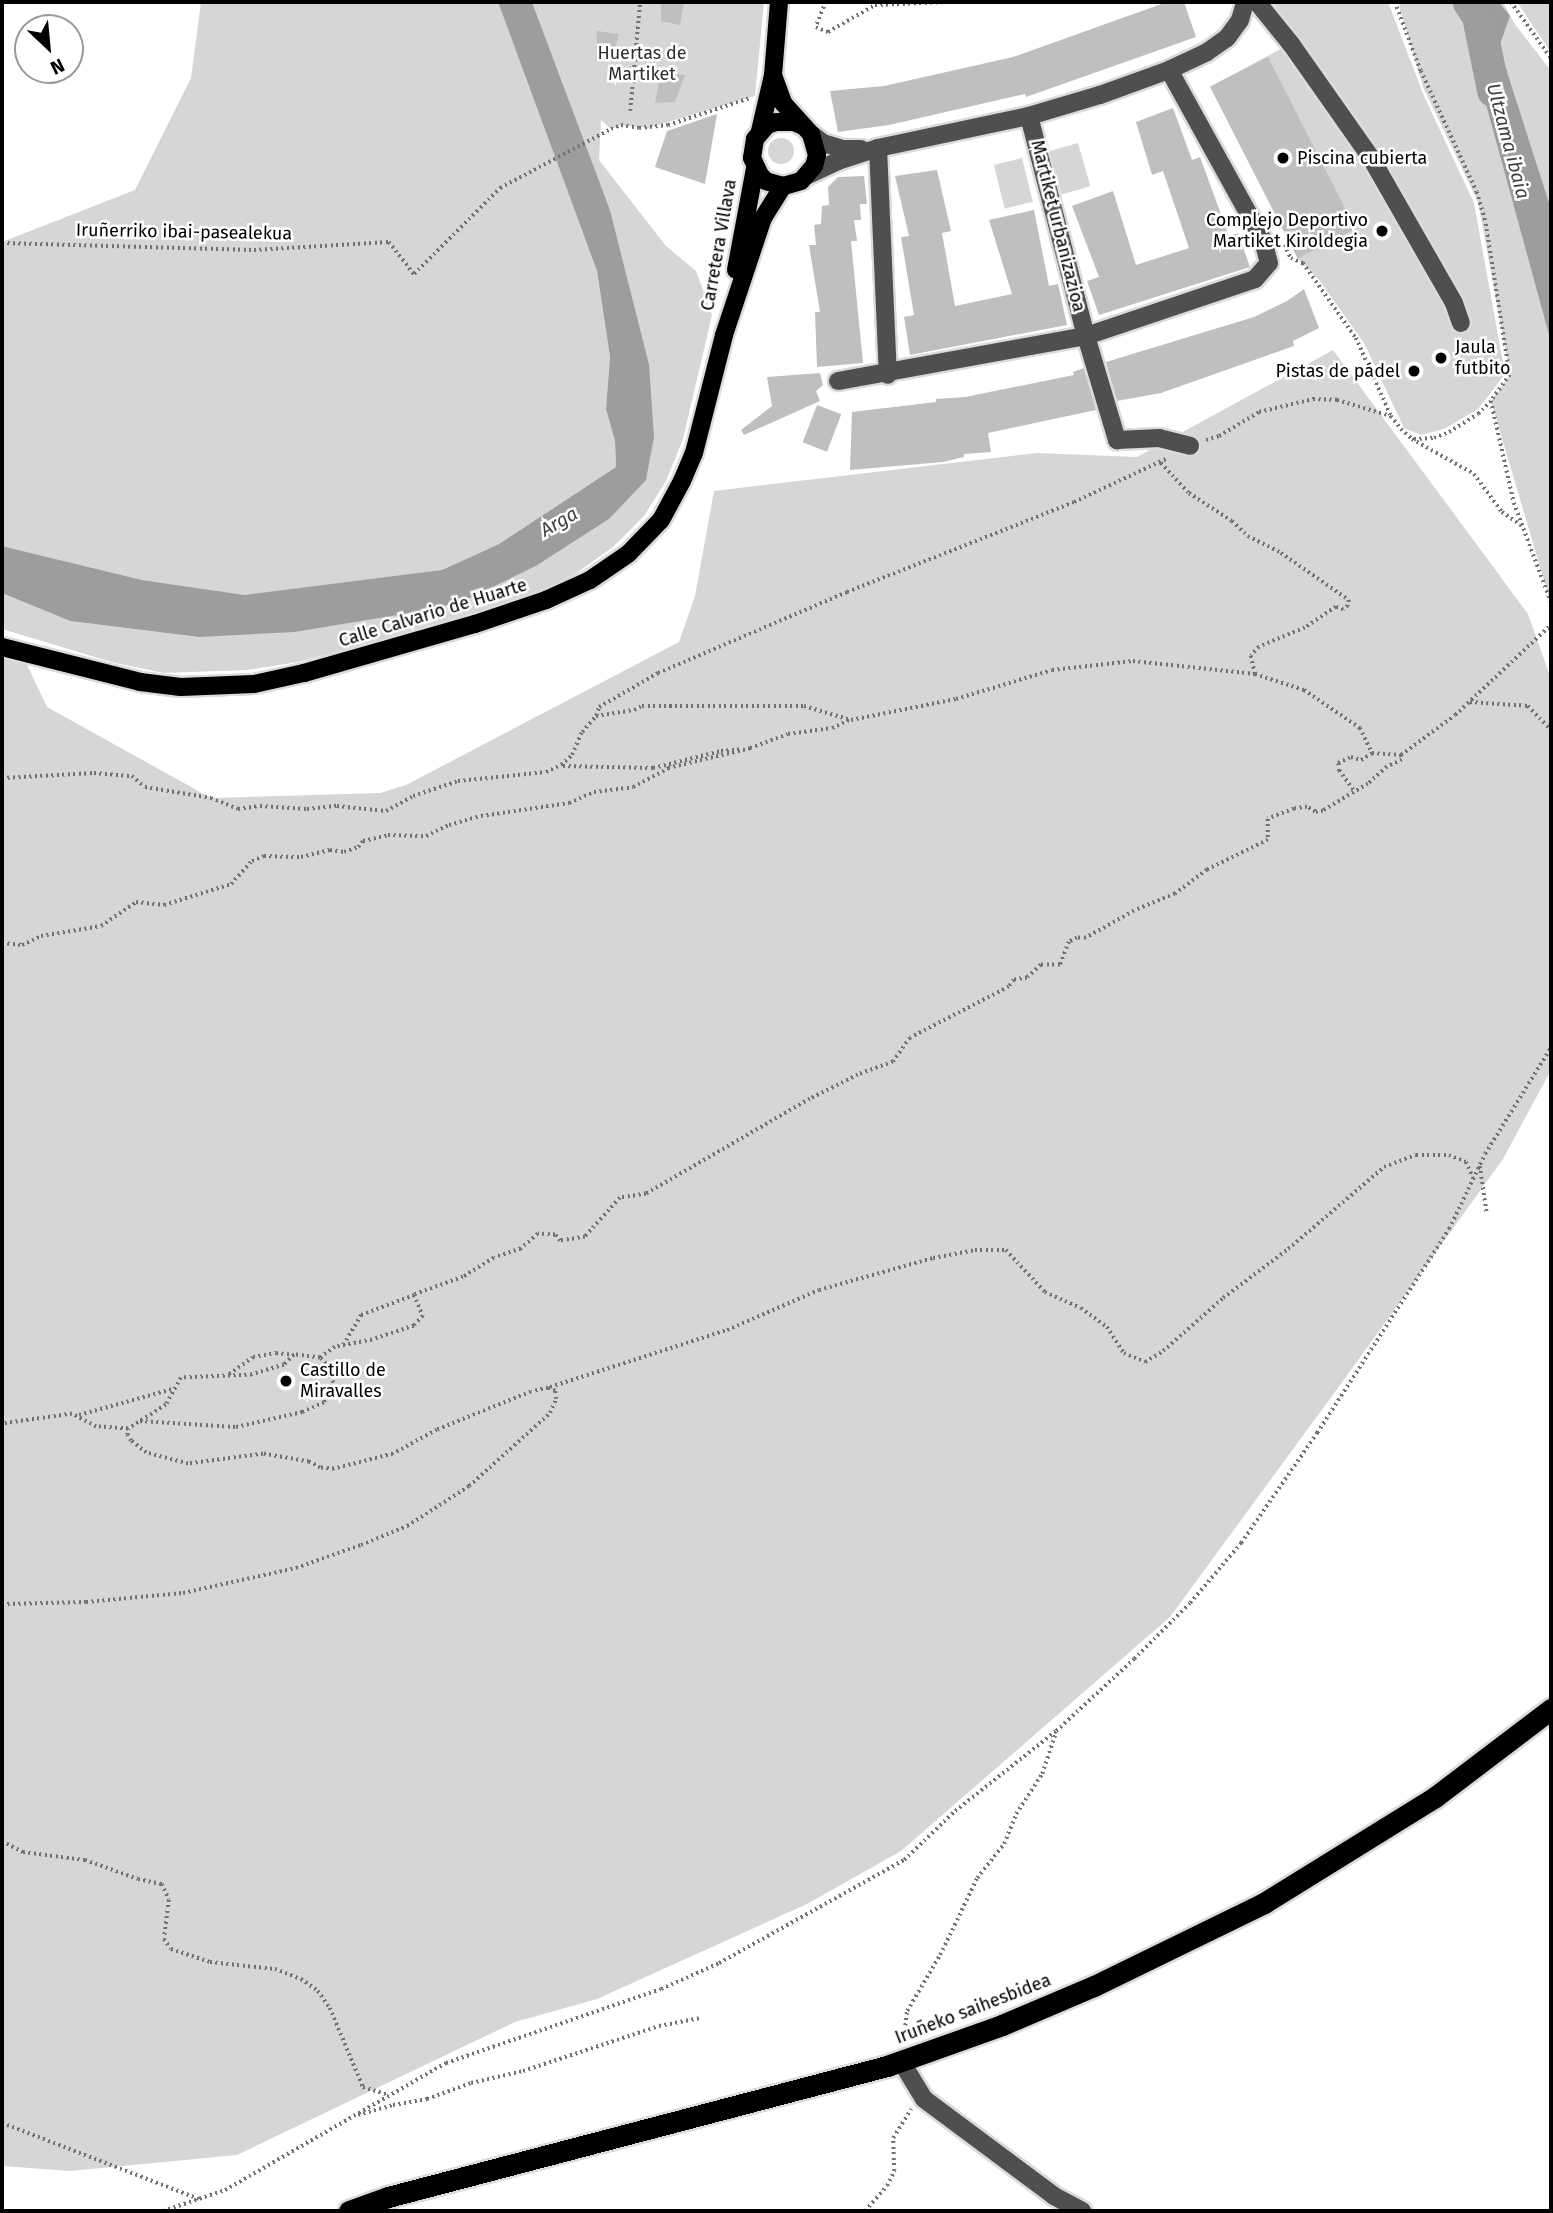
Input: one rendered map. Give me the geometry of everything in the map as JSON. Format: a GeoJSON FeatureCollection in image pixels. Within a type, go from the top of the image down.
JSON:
{"type":"FeatureCollection","features":[{"type":"Feature","properties":{"kind":"highway","name":"Iruñeko saihesbidea"},"geometry":{"type":"LineString","coordinates":[[349,2211],[388,2197],[901,2061],[1002,2025],[1094,1986],[1264,1903],[1435,1797],[1551,1709]]}},
{"type":"Feature","properties":{"kind":"main road","name":"Carretera Villava"},"geometry":{"type":"LineString","coordinates":[[724,335],[755,168],[752,148],[760,131],[773,75],[779,2]]}},
{"type":"Feature","properties":{"kind":"main road","name":"Carretera Villava"},"geometry":{"type":"LineString","coordinates":[[773,75],[783,103],[807,130]]}},
{"type":"Feature","properties":{"kind":"main road"},"geometry":{"type":"LineString","coordinates":[[760,131],[776,121],[794,122],[807,130],[817,155],[808,175],[801,181],[783,186]]}},
{"type":"Feature","properties":{"kind":"main road","name":"Carretera Villava"},"geometry":{"type":"LineString","coordinates":[[724,335],[763,218],[783,186],[766,181],[755,168]]}},
{"type":"Feature","properties":{"kind":"main road","name":"Calle Calvario de Huarte"},"geometry":{"type":"LineString","coordinates":[[2,647],[140,682],[216,687],[304,673],[475,624],[547,600],[590,580],[628,554],[661,520],[694,453],[724,335]]}},
{"type":"Feature","properties":{"kind":"street","name":"Martiket urbanizazioa"},"geometry":{"type":"LineString","coordinates":[[808,175],[838,161],[878,148],[953,135],[1029,116],[1100,95],[1169,70],[1207,52],[1227,37],[1240,20],[1245,2]]}},
{"type":"Feature","properties":{"kind":"street"},"geometry":{"type":"LineString","coordinates":[[1257,2],[1291,44],[1371,158],[1454,303],[1461,323]]}},
{"type":"Feature","properties":{"kind":"street","name":"Martiket urbanizazioa"},"geometry":{"type":"LineString","coordinates":[[838,382],[1086,336],[1255,279],[1269,262],[1263,240],[1169,70]]}},
{"type":"Feature","properties":{"kind":"street","name":"Martiket urbanizazioa"},"geometry":{"type":"LineString","coordinates":[[1029,116],[1086,336]]}},
{"type":"Feature","properties":{"kind":"street","name":"Martiket urbanizazioa"},"geometry":{"type":"LineString","coordinates":[[807,130],[823,143],[843,149],[878,148]]}},
{"type":"Feature","properties":{"kind":"street"},"geometry":{"type":"LineString","coordinates":[[878,148],[888,374]]}},
{"type":"Feature","properties":{"kind":"street"},"geometry":{"type":"LineString","coordinates":[[1086,336],[1117,440],[1159,438],[1191,446]]}},
{"type":"Feature","properties":{"kind":"street"},"geometry":{"type":"LineString","coordinates":[[901,2061],[923,2099],[1054,2196],[1082,2211]]}},
{"type":"Feature","properties":{"kind":"path"},"geometry":{"type":"LineString","coordinates":[[630,111],[640,2]]}},
{"type":"Feature","properties":{"kind":"path"},"geometry":{"type":"LineString","coordinates":[[826,2],[816,27],[828,32],[875,5],[948,2]]}},
{"type":"Feature","properties":{"kind":"path"},"geometry":{"type":"LineString","coordinates":[[1395,2],[1421,71],[1477,192],[1486,224],[1510,375],[1491,401],[1471,419],[1434,438],[1412,439]]}},
{"type":"Feature","properties":{"kind":"path"},"geometry":{"type":"LineString","coordinates":[[1511,2],[1551,58]]}},
{"type":"Feature","properties":{"kind":"path","name":"Iruñerriko ibai-pasealekua"},"geometry":{"type":"LineString","coordinates":[[2,243],[254,250],[389,242],[414,274],[500,188],[540,166],[621,125],[639,128],[668,125],[755,96]]}},
{"type":"Feature","properties":{"kind":"path"},"geometry":{"type":"LineString","coordinates":[[1278,235],[1291,258],[1303,263],[1356,338],[1391,416],[1412,439],[1474,474],[1502,512],[1522,526]]}},
{"type":"Feature","properties":{"kind":"path"},"geometry":{"type":"LineString","coordinates":[[2,778],[93,773],[132,776],[145,787],[211,798],[238,809],[260,806],[307,809],[337,806],[386,811],[413,796],[458,781],[546,772],[561,765],[572,755],[582,732],[596,716],[599,707],[658,673],[847,592],[1074,502],[1161,463],[1191,446],[1219,436],[1259,412],[1313,399],[1337,400],[1391,416]]}},
{"type":"Feature","properties":{"kind":"path"},"geometry":{"type":"LineString","coordinates":[[1491,401],[1522,526],[1551,602]]}},
{"type":"Feature","properties":{"kind":"path"},"geometry":{"type":"LineString","coordinates":[[1161,463],[1189,493],[1232,521],[1248,536],[1281,553],[1349,600],[1348,606],[1343,610],[1336,607],[1305,628],[1259,647],[1251,656],[1255,674]]}},
{"type":"Feature","properties":{"kind":"path"},"geometry":{"type":"LineString","coordinates":[[1354,790],[1339,771],[1338,763],[1351,757],[1361,760],[1372,753],[1401,755],[1469,702],[1551,625]]}},
{"type":"Feature","properties":{"kind":"path"},"geometry":{"type":"LineString","coordinates":[[2,943],[22,945],[41,936],[101,926],[136,902],[164,905],[200,891],[231,884],[252,862],[264,856],[300,857],[330,850],[344,852],[358,847],[363,841],[388,835],[425,836],[449,825],[481,816],[569,803],[594,792],[633,787],[668,768],[751,748],[788,734],[832,728],[851,720],[956,699],[1052,670],[1096,663],[1133,661],[1255,674],[1304,690],[1360,728],[1372,753]]}},
{"type":"Feature","properties":{"kind":"path"},"geometry":{"type":"LineString","coordinates":[[1469,702],[1528,706],[1551,730]]}},
{"type":"Feature","properties":{"kind":"path"},"geometry":{"type":"LineString","coordinates":[[596,716],[634,710],[642,706],[676,703],[804,706],[851,720]]}},
{"type":"Feature","properties":{"kind":"path"},"geometry":{"type":"LineString","coordinates":[[561,765],[653,768],[720,751],[751,748]]}},
{"type":"Feature","properties":{"kind":"path"},"geometry":{"type":"LineString","coordinates":[[343,1345],[361,1315],[463,1277],[494,1258],[520,1249],[538,1234],[555,1235],[560,1241],[585,1237],[620,1198],[646,1194],[810,1099],[858,1075],[893,1062],[910,1038],[1009,987],[1014,980],[1027,978],[1041,965],[1060,965],[1069,942],[1077,937],[1086,938],[1133,911],[1175,894],[1207,870],[1268,840],[1268,819],[1307,807],[1315,812],[1323,811],[1367,784],[1387,766],[1402,760],[1401,755]]}},
{"type":"Feature","properties":{"kind":"path"},"geometry":{"type":"LineString","coordinates":[[163,2211],[225,2190],[446,2063],[626,2001],[719,1963],[904,1860],[955,1811],[1056,1731],[1190,1603],[1241,1543],[1317,1433],[1449,1229],[1480,1164],[1551,1047]]}},
{"type":"Feature","properties":{"kind":"path"},"geometry":{"type":"LineString","coordinates":[[128,1429],[127,1435],[131,1441],[146,1454],[188,1464],[263,1454],[334,1469],[393,1454],[437,1430],[515,1397],[727,1330],[819,1290],[933,1258],[975,1250],[1006,1250],[1045,1292],[1081,1308],[1107,1327],[1124,1353],[1145,1362],[1163,1351],[1223,1298],[1288,1249],[1384,1167],[1416,1155],[1449,1155],[1466,1162],[1473,1178]]}},
{"type":"Feature","properties":{"kind":"path"},"geometry":{"type":"LineString","coordinates":[[1480,1164],[1488,1214]]}},
{"type":"Feature","properties":{"kind":"path"},"geometry":{"type":"LineString","coordinates":[[229,1374],[253,1357],[276,1353],[320,1358],[343,1345],[372,1340],[414,1326],[423,1315],[414,1294]]}},
{"type":"Feature","properties":{"kind":"path"},"geometry":{"type":"LineString","coordinates":[[79,1415],[83,1422],[96,1427],[128,1429],[166,1405],[181,1378],[252,1375],[284,1365],[294,1355]]}},
{"type":"Feature","properties":{"kind":"path"},"geometry":{"type":"LineString","coordinates":[[139,1421],[236,1427],[302,1412],[324,1402],[333,1383],[326,1364],[320,1358]]}},
{"type":"Feature","properties":{"kind":"path"},"geometry":{"type":"LineString","coordinates":[[2,1604],[86,1602],[183,1593],[296,1568],[361,1545],[407,1526],[469,1486],[501,1461],[550,1413],[556,1399],[555,1391],[548,1388]]}},
{"type":"Feature","properties":{"kind":"path"},"geometry":{"type":"LineString","coordinates":[[2,1424],[79,1415],[174,1389]]}},
{"type":"Feature","properties":{"kind":"path"},"geometry":{"type":"LineString","coordinates":[[901,2061],[906,2011],[940,1955],[977,1878],[1004,1844],[1017,1814],[1042,1774],[1056,1731]]}},
{"type":"Feature","properties":{"kind":"path"},"geometry":{"type":"LineString","coordinates":[[2,1842],[23,1852],[85,1860],[138,1879],[162,1884],[169,1900],[163,1939],[171,1949],[210,1962],[275,1969],[301,1979],[318,1991],[330,2008],[363,2087],[389,2095]]}},
{"type":"Feature","properties":{"kind":"path"},"geometry":{"type":"LineString","coordinates":[[349,2118],[523,2071],[659,2026],[701,2018]]}},
{"type":"Feature","properties":{"kind":"path"},"geometry":{"type":"LineString","coordinates":[[865,2211],[887,2186],[894,2171],[893,2138],[905,2117],[923,2099]]}},
{"type":"Feature","properties":{"kind":"path"},"geometry":{"type":"LineString","coordinates":[[2,2123],[200,2199]]}},
{"type":"Feature","properties":{"kind":"green space"},"geometry":{"type":"Polygon","coordinates":[[[201,2],[498,2],[597,271],[610,357],[606,409],[615,441],[616,467],[499,544],[442,570],[365,581],[245,595],[142,580],[2,546],[2,242],[135,190],[191,78],[201,2]]]}},
{"type":"Feature","properties":{"kind":"green space","name":"Huertas de Martiket"},"geometry":{"type":"Polygon","coordinates":[[[532,2],[764,2],[755,96],[648,128],[621,125],[611,129],[601,120],[599,160],[666,246],[696,271],[712,315],[683,439],[666,481],[644,516],[613,547],[575,574],[544,590],[493,610],[298,662],[247,670],[164,673],[115,663],[2,629],[2,593],[70,621],[199,637],[464,601],[536,566],[609,519],[649,364],[610,210],[532,2]]]}},
{"type":"Feature","properties":{"kind":"green space","name":"Complejo Deportivo Martiket Kiroldegia"},"geometry":{"type":"Polygon","coordinates":[[[1271,2],[1388,2],[1424,96],[1474,203],[1505,374],[1478,409],[1444,429],[1421,435],[1404,428],[1364,343],[1319,280],[1298,259],[1210,87],[1297,40],[1271,2]]]}},
{"type":"Feature","properties":{"kind":"green space"},"geometry":{"type":"Polygon","coordinates":[[[1398,2],[1503,2],[1514,23],[1551,71],[1551,604],[1491,401],[1510,375],[1478,202],[1423,87],[1398,2]]]}},
{"type":"Feature","properties":{"kind":"green space"},"geometry":{"type":"Polygon","coordinates":[[[1517,2],[1551,2],[1551,53],[1550,51],[1517,2]]]}},
{"type":"Feature","properties":{"kind":"green space"},"geometry":{"type":"Polygon","coordinates":[[[781,138],[790,142],[794,151],[790,160],[781,164],[772,160],[768,151],[772,142],[781,138]]]}},
{"type":"Feature","properties":{"kind":"green space"},"geometry":{"type":"Polygon","coordinates":[[[1078,143],[1090,186],[1062,195],[1049,151],[1078,143]]]}},
{"type":"Feature","properties":{"kind":"green space"},"geometry":{"type":"Polygon","coordinates":[[[1022,158],[1033,202],[1005,209],[994,165],[1022,158]]]}},
{"type":"Feature","properties":{"kind":"green space"},"geometry":{"type":"Polygon","coordinates":[[[1333,350],[1528,614],[1551,679],[1551,1070],[1503,1159],[1343,1381],[1170,1617],[901,1851],[807,1904],[597,1999],[515,2022],[237,2155],[70,2171],[2,2166],[2,647],[21,652],[47,707],[211,798],[380,793],[406,785],[679,642],[695,596],[714,491],[1037,453],[1137,457],[1333,350]]]}},
{"type":"Feature","properties":{"kind":"water","name":"Arga"},"geometry":{"type":"Polygon","coordinates":[[[498,2],[532,2],[610,210],[649,364],[654,437],[646,480],[609,519],[536,566],[464,601],[422,611],[294,632],[199,637],[70,621],[2,593],[2,546],[142,580],[245,595],[442,570],[499,544],[616,467],[615,441],[606,409],[610,357],[597,271],[498,2]]]}},
{"type":"Feature","properties":{"kind":"water"},"geometry":{"type":"Polygon","coordinates":[[[1469,2],[1499,2],[1510,16],[1499,47],[1551,209],[1551,342],[1475,64],[1495,28],[1469,2]]]}},
{"type":"Feature","properties":{"kind":"building"},"geometry":{"type":"Polygon","coordinates":[[[661,2],[684,2],[680,25],[661,21],[661,2]]]}},
{"type":"Feature","properties":{"kind":"building"},"geometry":{"type":"Polygon","coordinates":[[[1167,2],[1184,2],[1196,37],[1026,97],[1025,94],[889,125],[838,132],[830,91],[884,86],[1013,57],[1167,2]]]}},
{"type":"Feature","properties":{"kind":"building"},"geometry":{"type":"Polygon","coordinates":[[[597,31],[619,34],[612,61],[596,62],[597,31]]]}},
{"type":"Feature","properties":{"kind":"building","name":"Piscina cubierta"},"geometry":{"type":"Polygon","coordinates":[[[1268,57],[1356,229],[1298,258],[1210,87],[1268,57]]]}},
{"type":"Feature","properties":{"kind":"building"},"geometry":{"type":"Polygon","coordinates":[[[661,73],[685,75],[675,102],[655,103],[661,73]]]}},
{"type":"Feature","properties":{"kind":"building"},"geometry":{"type":"Polygon","coordinates":[[[1173,108],[1192,160],[1200,157],[1229,236],[1238,233],[1250,267],[1099,315],[1087,281],[1099,277],[1072,206],[1113,191],[1136,265],[1189,248],[1163,171],[1152,175],[1136,122],[1173,108]]]}},
{"type":"Feature","properties":{"kind":"building"},"geometry":{"type":"Polygon","coordinates":[[[717,114],[705,184],[655,167],[667,131],[717,114]]]}},
{"type":"Feature","properties":{"kind":"building"},"geometry":{"type":"Polygon","coordinates":[[[937,170],[951,231],[942,233],[955,306],[1012,294],[989,220],[1034,210],[1049,286],[1058,284],[1067,325],[910,355],[904,317],[914,315],[901,237],[909,236],[895,176],[937,170]]]}},
{"type":"Feature","properties":{"kind":"building"},"geometry":{"type":"Polygon","coordinates":[[[864,176],[867,204],[860,204],[861,220],[854,220],[857,241],[851,241],[863,363],[817,367],[815,312],[820,312],[809,245],[816,245],[814,225],[821,224],[822,206],[829,205],[828,187],[838,177],[864,176]]]}},
{"type":"Feature","properties":{"kind":"building"},"geometry":{"type":"Polygon","coordinates":[[[1304,289],[1319,328],[1293,341],[1294,346],[1161,393],[1117,401],[1106,362],[1254,317],[1287,301],[1304,289]]]}},
{"type":"Feature","properties":{"kind":"building"},"geometry":{"type":"Polygon","coordinates":[[[1084,368],[1096,410],[988,433],[991,452],[964,454],[964,457],[943,462],[850,470],[852,412],[965,397],[1074,375],[1073,372],[1084,368]]]}},
{"type":"Feature","properties":{"kind":"building"},"geometry":{"type":"Polygon","coordinates":[[[820,373],[823,385],[816,391],[820,401],[744,435],[741,430],[772,406],[767,377],[820,373]]]}},
{"type":"Feature","properties":{"kind":"building"},"geometry":{"type":"Polygon","coordinates":[[[817,405],[841,414],[827,452],[803,442],[817,405]]]}},
{"type":"Feature","properties":{"kind":"waterway","name":"Ultzama ibaia"},"geometry":{"type":"LineString","coordinates":[[1469,2],[1478,16],[1493,90]]}},
{"type":"Feature","properties":{"kind":"place","name":"Piscina cubierta"},"geometry":{"type":"Point","coordinates":[1283,158]}},
{"type":"Feature","properties":{"kind":"place","name":"Complejo Deportivo Martiket Kiroldegia"},"geometry":{"type":"Point","coordinates":[1382,231]}},
{"type":"Feature","properties":{"kind":"place","name":"Jaula futbito"},"geometry":{"type":"Point","coordinates":[1441,358]}},
{"type":"Feature","properties":{"kind":"place","name":"Pistas de pádel"},"geometry":{"type":"Point","coordinates":[1414,371]}},
{"type":"Feature","properties":{"kind":"place","name":"Castillo de Miravalles"},"geometry":{"type":"Point","coordinates":[286,1381]}}]}
